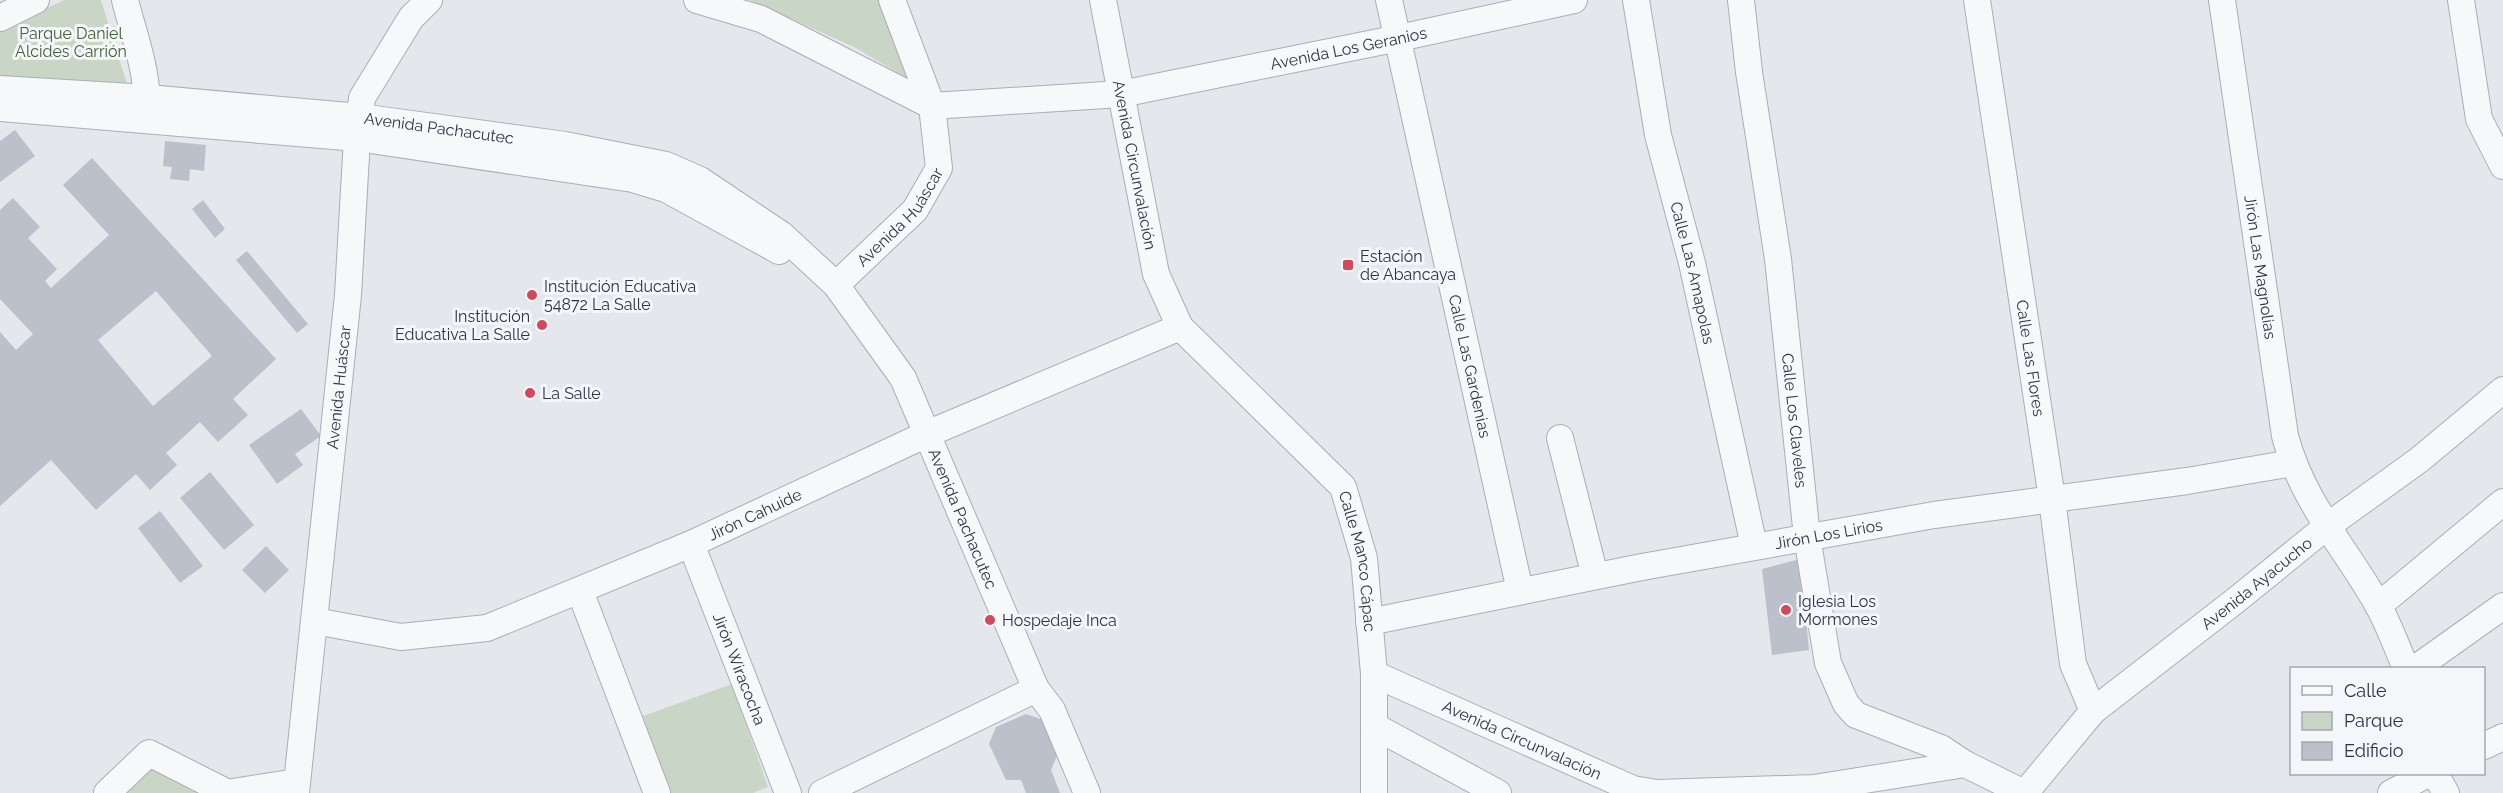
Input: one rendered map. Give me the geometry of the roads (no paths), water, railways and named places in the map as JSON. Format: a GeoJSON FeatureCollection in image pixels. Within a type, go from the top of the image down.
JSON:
{"type":"FeatureCollection","features":[{"type":"Feature","properties":{"kind":"street"},"geometry":{"type":"LineString","coordinates":[[0,4],[8,0]]}},
{"type":"Feature","properties":{"kind":"street"},"geometry":{"type":"LineString","coordinates":[[0,18],[36,0]]}},
{"type":"Feature","properties":{"kind":"street"},"geometry":{"type":"LineString","coordinates":[[125,0],[141,63],[147,109]]}},
{"type":"Feature","properties":{"kind":"street","name":"Avenida Huáscar"},"geometry":{"type":"LineString","coordinates":[[297,788],[348,295],[358,128],[362,98],[411,18],[429,0]]}},
{"type":"Feature","properties":{"kind":"street"},"geometry":{"type":"LineString","coordinates":[[697,0],[761,19],[932,106]]}},
{"type":"Feature","properties":{"kind":"street","name":"Avenida Huáscar"},"geometry":{"type":"LineString","coordinates":[[836,285],[915,210],[939,168],[932,106],[892,0]]}},
{"type":"Feature","properties":{"kind":"street","name":"Avenida Circunvalación"},"geometry":{"type":"LineString","coordinates":[[1103,0],[1156,274],[1180,327]]}},
{"type":"Feature","properties":{"kind":"street","name":"Calle Las Gardenias"},"geometry":{"type":"LineString","coordinates":[[1389,0],[1520,591]]}},
{"type":"Feature","properties":{"kind":"street","name":"Avenida Los Geranios"},"geometry":{"type":"LineString","coordinates":[[932,106],[1121,94],[1574,0]]}},
{"type":"Feature","properties":{"kind":"street","name":"Calle Las Amapolas"},"geometry":{"type":"LineString","coordinates":[[1636,0],[1658,135],[1692,262],[1754,546]]}},
{"type":"Feature","properties":{"kind":"street","name":"Calle Los Claveles"},"geometry":{"type":"LineString","coordinates":[[1740,0],[1778,260],[1808,537],[1828,663],[1846,704],[1856,715],[1941,748],[1965,764]]}},
{"type":"Feature","properties":{"kind":"street","name":"Calle Las Flores"},"geometry":{"type":"LineString","coordinates":[[1977,0],[2052,499],[2073,664],[2093,711]]}},
{"type":"Feature","properties":{"kind":"street","name":"Jirón Las Magnolias"},"geometry":{"type":"LineString","coordinates":[[2222,0],[2285,436],[2292,463],[2326,527],[2378,606],[2405,667]]}},
{"type":"Feature","properties":{"kind":"street"},"geometry":{"type":"LineString","coordinates":[[2461,0],[2480,119],[2503,166]]}},
{"type":"Feature","properties":{"kind":"street","name":"Avenida Pachacutec"},"geometry":{"type":"LineString","coordinates":[[0,89],[147,109],[566,145],[666,165],[700,180],[783,235],[836,285],[903,378],[1036,689],[1052,710],[1087,793]]}},
{"type":"Feature","properties":{"kind":"street","name":"Avenida Pachacutec"},"geometry":{"type":"LineString","coordinates":[[0,108],[147,109]]}},
{"type":"Feature","properties":{"kind":"street","name":"Jirón Cahuide"},"geometry":{"type":"LineString","coordinates":[[315,621],[401,637],[487,628],[691,544],[927,434],[1180,327]]}},
{"type":"Feature","properties":{"kind":"street","name":"Calle Manco Cápac"},"geometry":{"type":"LineString","coordinates":[[1180,327],[1343,488],[1364,558],[1374,674],[1374,793]]}},
{"type":"Feature","properties":{"kind":"street","name":"Avenida Ayacucho"},"geometry":{"type":"LineString","coordinates":[[2024,793],[2093,711],[2326,527],[2419,460],[2503,390]]}},
{"type":"Feature","properties":{"kind":"street"},"geometry":{"type":"LineString","coordinates":[[1560,438],[1595,576]]}},
{"type":"Feature","properties":{"kind":"street","name":"Jirón Los Lirios"},"geometry":{"type":"LineString","coordinates":[[1369,622],[1754,546],[1934,515],[2187,481],[2292,463]]}},
{"type":"Feature","properties":{"kind":"street"},"geometry":{"type":"LineString","coordinates":[[2378,606],[2503,502]]}},
{"type":"Feature","properties":{"kind":"street","name":"Jirón Wiracocha"},"geometry":{"type":"LineString","coordinates":[[691,544],[788,793]]}},
{"type":"Feature","properties":{"kind":"street"},"geometry":{"type":"LineString","coordinates":[[580,591],[657,793]]}},
{"type":"Feature","properties":{"kind":"street"},"geometry":{"type":"LineString","coordinates":[[2419,667],[2503,606]]}},
{"type":"Feature","properties":{"kind":"street","name":"Avenida Circunvalación"},"geometry":{"type":"LineString","coordinates":[[1374,674],[1609,779],[1633,789],[1649,792],[1814,788],[1965,764]]}},
{"type":"Feature","properties":{"kind":"street"},"geometry":{"type":"LineString","coordinates":[[822,793],[1036,689]]}},
{"type":"Feature","properties":{"kind":"street"},"geometry":{"type":"LineString","coordinates":[[1374,726],[1498,793]]}},
{"type":"Feature","properties":{"kind":"street"},"geometry":{"type":"LineString","coordinates":[[2485,746],[2503,737]]}},
{"type":"Feature","properties":{"kind":"street"},"geometry":{"type":"LineString","coordinates":[[107,793],[149,753],[226,793],[297,788]]}},
{"type":"Feature","properties":{"kind":"street"},"geometry":{"type":"LineString","coordinates":[[1965,764],[2024,793]]}},
{"type":"Feature","properties":{"kind":"street"},"geometry":{"type":"LineString","coordinates":[[2391,793],[2426,775]]}},
{"type":"Feature","properties":{"kind":"street"},"geometry":{"type":"LineString","coordinates":[[2436,775],[2445,793]]}},
{"type":"Feature","properties":{"kind":"place","name":"Estación de Abancaya"},"geometry":{"type":"Point","coordinates":[1348,265]}},
{"type":"Feature","properties":{"kind":"place","name":"Institución Educativa 54872 La Salle"},"geometry":{"type":"Point","coordinates":[532,295]}},
{"type":"Feature","properties":{"kind":"place","name":"Institución Educativa La Salle"},"geometry":{"type":"Point","coordinates":[542,325]}},
{"type":"Feature","properties":{"kind":"place","name":"La Salle"},"geometry":{"type":"Point","coordinates":[530,393]}},
{"type":"Feature","properties":{"kind":"place","name":"Iglesia Los Mormones"},"geometry":{"type":"Point","coordinates":[1786,610]}},
{"type":"Feature","properties":{"kind":"place","name":"Hospedaje Inca"},"geometry":{"type":"Point","coordinates":[990,620]}},
{"type":"Feature","properties":{"kind":"park label","name":"Parque Daniel Alcides Carrión"},"geometry":{"type":"Point","coordinates":[71,42]}}]}
